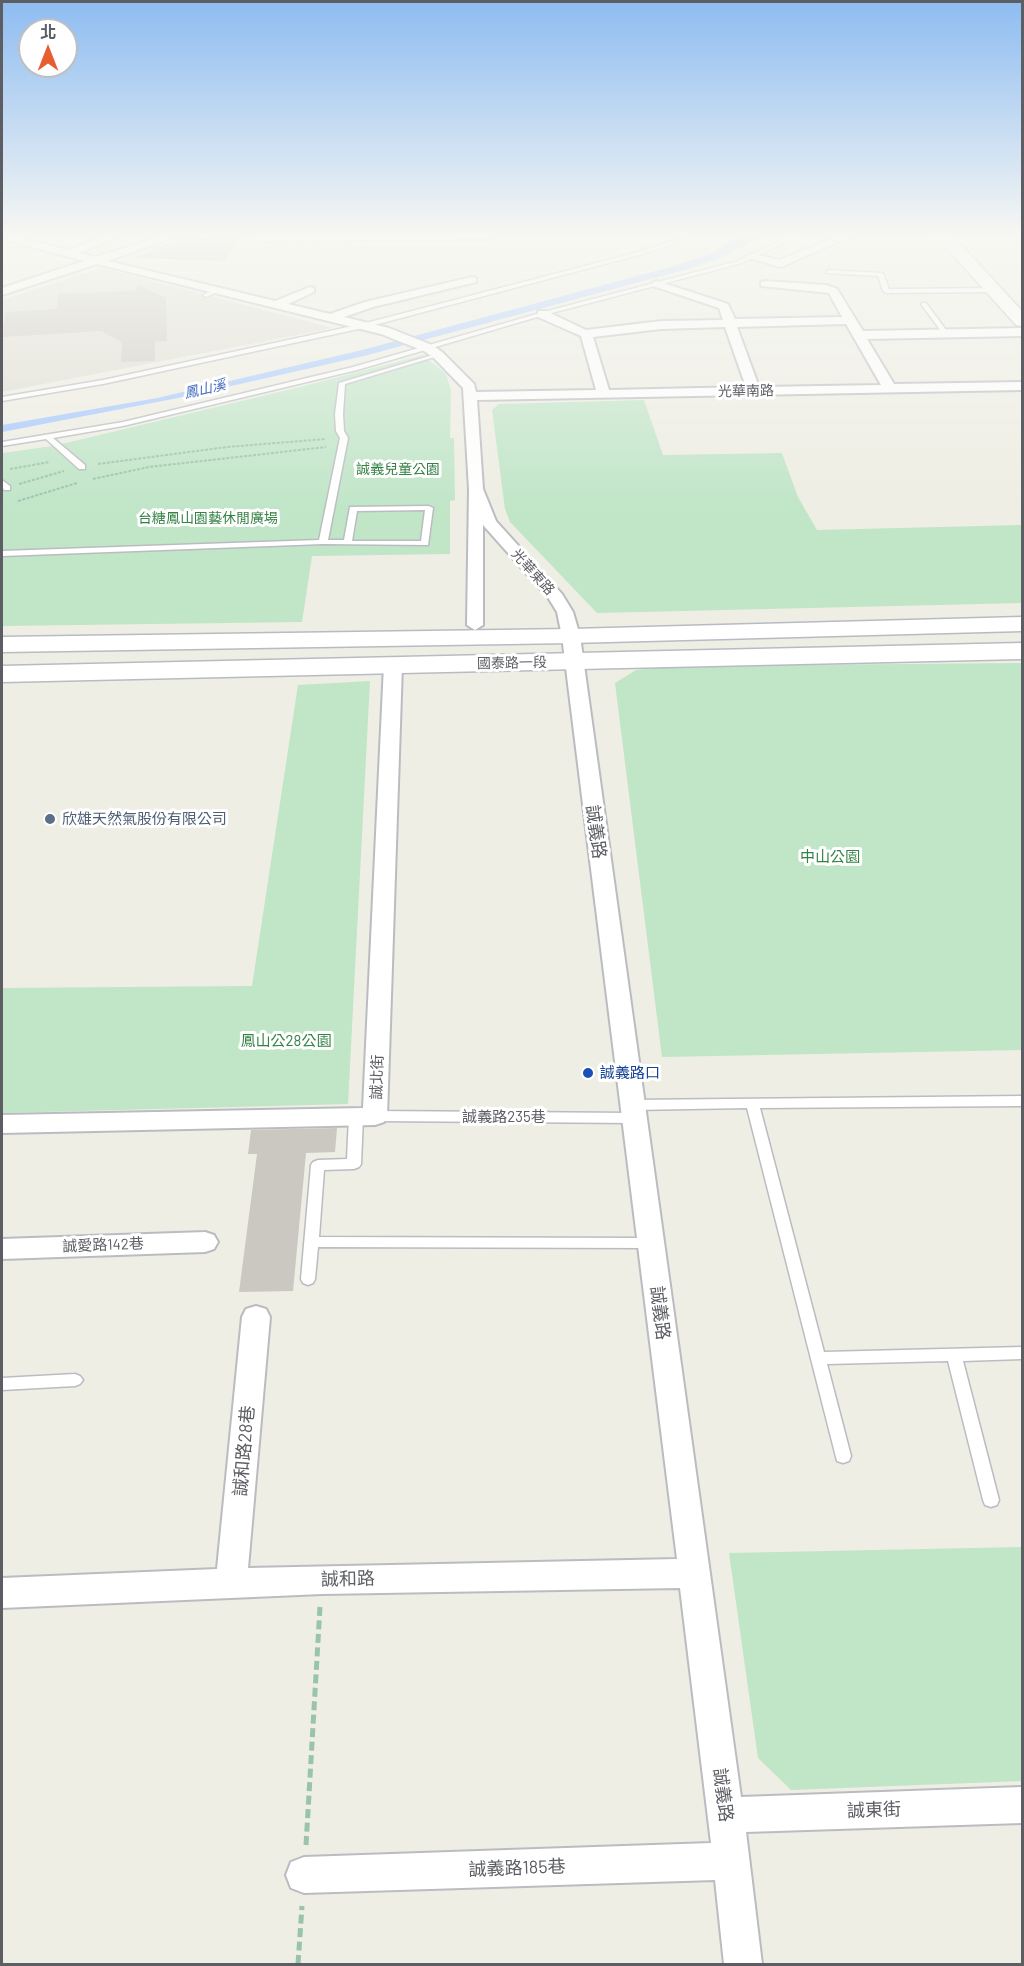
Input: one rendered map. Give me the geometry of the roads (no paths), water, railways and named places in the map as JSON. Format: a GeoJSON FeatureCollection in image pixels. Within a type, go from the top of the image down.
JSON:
{"type":"FeatureCollection","features":[{"type":"Feature","properties":{"kind":"street"},"geometry":{"type":"LineString","coordinates":[[371,328],[385,331],[433,352],[468,387],[470,396]]}},
{"type":"Feature","properties":{"kind":"street"},"geometry":{"type":"LineString","coordinates":[[569,328],[586,334],[638,328]]}},
{"type":"Feature","properties":{"kind":"street"},"geometry":{"type":"LineString","coordinates":[[732,328],[754,391]]}},
{"type":"Feature","properties":{"kind":"street"},"geometry":{"type":"LineString","coordinates":[[856,328],[890,388]]}},
{"type":"Feature","properties":{"kind":"street"},"geometry":{"type":"LineString","coordinates":[[860,335],[1023,332]]}},
{"type":"Feature","properties":{"kind":"street"},"geometry":{"type":"LineString","coordinates":[[586,334],[603,393]]}},
{"type":"Feature","properties":{"kind":"street","name":"光華南路"},"geometry":{"type":"LineString","coordinates":[[470,396],[1023,386]]}},
{"type":"Feature","properties":{"kind":"street","name":"光華東路"},"geometry":{"type":"LineString","coordinates":[[470,396],[476,489],[474,625]]}},
{"type":"Feature","properties":{"kind":"street","name":"光華東路"},"geometry":{"type":"LineString","coordinates":[[476,489],[489,522],[556,597],[565,612],[571,643]]}},
{"type":"Feature","properties":{"kind":"street","name":"國泰路一段"},"geometry":{"type":"LineString","coordinates":[[2,674],[393,665],[704,626],[1023,614]]}},
{"type":"Feature","properties":{"kind":"street","name":"國泰路一段"},"geometry":{"type":"LineString","coordinates":[[704,626],[1023,624]]}},
{"type":"Feature","properties":{"kind":"street","name":"國泰路一段"},"geometry":{"type":"LineString","coordinates":[[2,634],[474,625],[571,643]]}},
{"type":"Feature","properties":{"kind":"street","name":"國泰路一段"},"geometry":{"type":"LineString","coordinates":[[2,645],[1023,641]]}},
{"type":"Feature","properties":{"kind":"street","name":"國泰路一段"},"geometry":{"type":"LineString","coordinates":[[2,660],[571,643],[1023,651]]}},
{"type":"Feature","properties":{"kind":"street","name":"誠義路"},"geometry":{"type":"LineString","coordinates":[[571,643],[726,1815],[743,1965]]}},
{"type":"Feature","properties":{"kind":"street","name":"誠北街"},"geometry":{"type":"LineString","coordinates":[[2,1124],[366,1116],[393,665]]}},
{"type":"Feature","properties":{"kind":"street","name":"誠愛路142巷"},"geometry":{"type":"LineString","coordinates":[[2,1249],[205,1242]]}},
{"type":"Feature","properties":{"kind":"street","name":"誠和路28巷"},"geometry":{"type":"LineString","coordinates":[[231,1584],[256,1317]]}},
{"type":"Feature","properties":{"kind":"street","name":"誠和路"},"geometry":{"type":"LineString","coordinates":[[2,1593],[322,1579],[694,1573]]}},
{"type":"Feature","properties":{"kind":"street","name":"誠東街"},"geometry":{"type":"LineString","coordinates":[[726,1815],[1023,1805]]}},
{"type":"Feature","properties":{"kind":"street","name":"誠義路185巷"},"geometry":{"type":"LineString","coordinates":[[304,1875],[730,1861]]}},
{"type":"Feature","properties":{"kind":"lane"},"geometry":{"type":"LineString","coordinates":[[2,399],[102,382],[355,328]]}},
{"type":"Feature","properties":{"kind":"lane"},"geometry":{"type":"LineString","coordinates":[[323,542],[344,438],[339,423],[342,384],[503,328]]}},
{"type":"Feature","properties":{"kind":"lane"},"geometry":{"type":"LineString","coordinates":[[941,328],[946,334]]}},
{"type":"Feature","properties":{"kind":"lane"},"geometry":{"type":"LineString","coordinates":[[2,444],[123,424],[433,352]]}},
{"type":"Feature","properties":{"kind":"lane"},"geometry":{"type":"LineString","coordinates":[[48,436],[82,467]]}},
{"type":"Feature","properties":{"kind":"lane"},"geometry":{"type":"LineString","coordinates":[[2,554],[323,542],[348,543],[425,543],[429,508],[353,509],[348,543]]}},
{"type":"Feature","properties":{"kind":"lane","name":"誠義路235巷"},"geometry":{"type":"LineString","coordinates":[[366,1116],[633,1111],[752,1104],[1023,1101]]}},
{"type":"Feature","properties":{"kind":"lane"},"geometry":{"type":"LineString","coordinates":[[752,1104],[843,1456]]}},
{"type":"Feature","properties":{"kind":"lane"},"geometry":{"type":"LineString","coordinates":[[308,1279],[318,1166],[354,1164],[366,1116]]}},
{"type":"Feature","properties":{"kind":"lane"},"geometry":{"type":"LineString","coordinates":[[311,1242],[651,1243]]}},
{"type":"Feature","properties":{"kind":"lane"},"geometry":{"type":"LineString","coordinates":[[818,1358],[1023,1353]]}},
{"type":"Feature","properties":{"kind":"lane"},"geometry":{"type":"LineString","coordinates":[[954,1355],[991,1500]]}},
{"type":"Feature","properties":{"kind":"lane"},"geometry":{"type":"LineString","coordinates":[[2,1384],[75,1380]]}},
{"type":"Feature","properties":{"kind":"water","name":"鳳山溪"},"geometry":{"type":"Polygon","coordinates":[[[445,328],[469,328],[364,356],[178,398],[2,432],[2,425],[157,398],[362,350],[445,328]]]}},
{"type":"Feature","properties":{"kind":"place","name":"欣雄天然氣股份有限公司"},"geometry":{"type":"Point","coordinates":[50,819]}},
{"type":"Feature","properties":{"kind":"place","name":"誠義路口"},"geometry":{"type":"Point","coordinates":[588,1073]}},
{"type":"Feature","properties":{"kind":"park label","name":"誠義兒童公園"},"geometry":{"type":"Point","coordinates":[398,469]}},
{"type":"Feature","properties":{"kind":"park label","name":"台糖鳳山園藝休閒廣場"},"geometry":{"type":"Point","coordinates":[208,518]}},
{"type":"Feature","properties":{"kind":"park label","name":"中山公園"},"geometry":{"type":"Point","coordinates":[830,857]}},
{"type":"Feature","properties":{"kind":"park label","name":"鳳山公28公園"},"geometry":{"type":"Point","coordinates":[286,1041]}}]}
